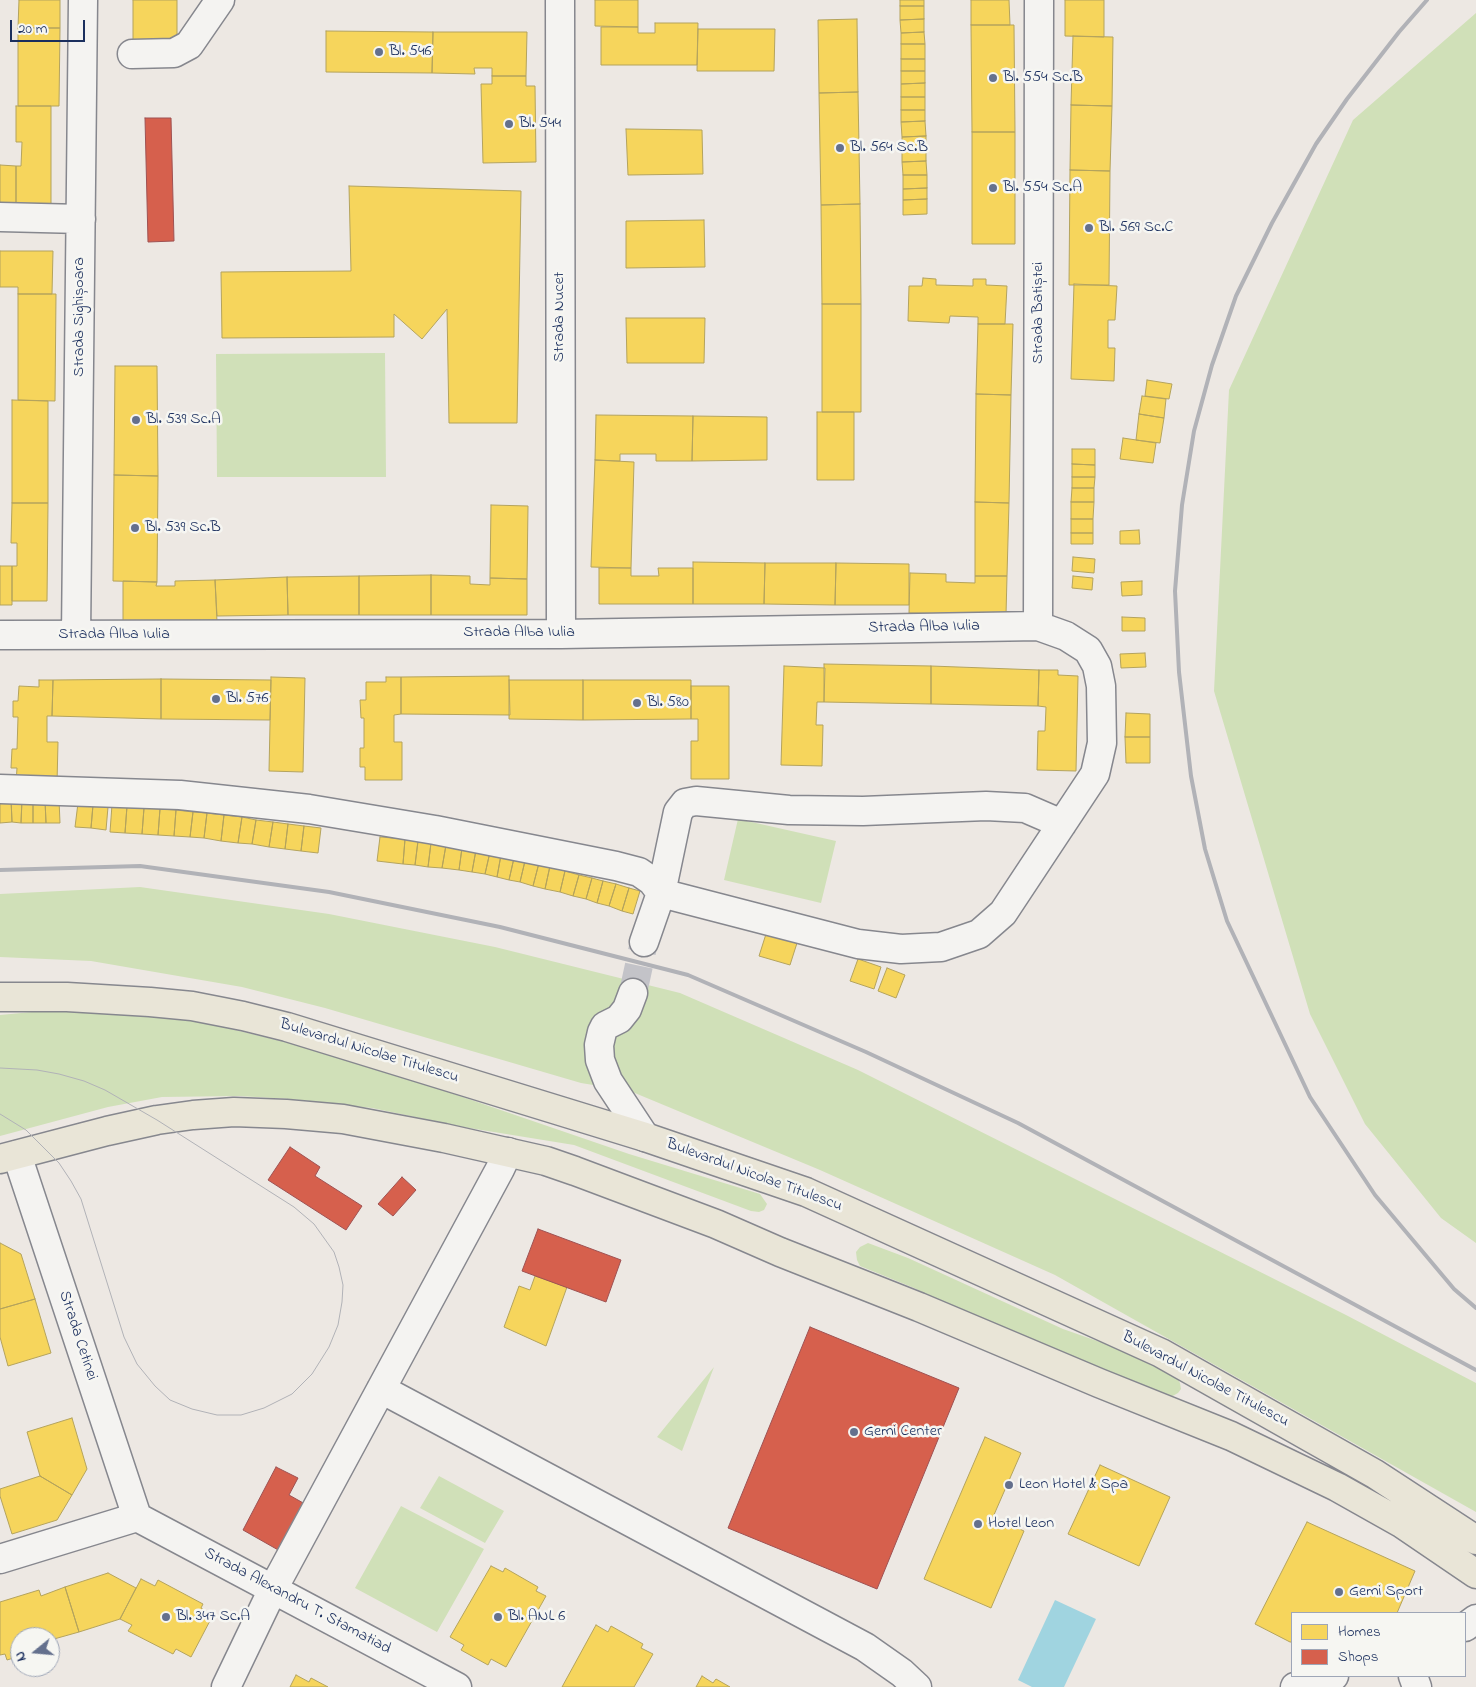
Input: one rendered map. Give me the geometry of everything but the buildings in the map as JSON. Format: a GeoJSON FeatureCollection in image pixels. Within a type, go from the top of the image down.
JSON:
{"type":"FeatureCollection","features":[{"type":"Feature","properties":{"kind":"main road","name":"Bulevardul Nicolae Titulescu"},"geometry":{"type":"LineString","coordinates":[[0,997],[150,1002],[192,1006],[235,1014],[287,1027],[645,1137],[806,1192],[1161,1353],[1375,1474],[1476,1540]]}},
{"type":"Feature","properties":{"kind":"main road"},"geometry":{"type":"LineString","coordinates":[[9,1157],[157,1120],[234,1112],[343,1119],[444,1138],[546,1161],[716,1224],[780,1252],[919,1307],[1231,1436],[1337,1487],[1401,1523],[1476,1574]]}},
{"type":"Feature","properties":{"kind":"street","name":"Strada Sighișoara"},"geometry":{"type":"LineString","coordinates":[[76,635],[83,0]]}},
{"type":"Feature","properties":{"kind":"street"},"geometry":{"type":"LineString","coordinates":[[132,54],[174,54],[189,45],[220,0]]}},
{"type":"Feature","properties":{"kind":"street","name":"Strada Nucet"},"geometry":{"type":"LineString","coordinates":[[560,0],[561,634]]}},
{"type":"Feature","properties":{"kind":"street","name":"Strada Batiștei"},"geometry":{"type":"LineString","coordinates":[[1038,626],[1039,0]]}},
{"type":"Feature","properties":{"kind":"street"},"geometry":{"type":"LineString","coordinates":[[0,216],[81,219]]}},
{"type":"Feature","properties":{"kind":"street"},"geometry":{"type":"LineString","coordinates":[[0,788],[180,795],[318,811],[435,830],[639,872],[652,881],[661,893],[858,944],[902,949],[940,947],[979,934],[1003,913],[1095,774],[1102,743],[1101,686],[1097,666],[1088,650],[1066,636],[1038,626]]}},
{"type":"Feature","properties":{"kind":"street","name":"Strada Alba Iulia"},"geometry":{"type":"LineString","coordinates":[[0,635],[561,634],[1038,626]]}},
{"type":"Feature","properties":{"kind":"street"},"geometry":{"type":"LineString","coordinates":[[644,942],[661,893],[678,812],[685,803],[696,801],[789,810],[864,811],[986,806],[1025,808],[1062,824]]}},
{"type":"Feature","properties":{"kind":"street"},"geometry":{"type":"LineString","coordinates":[[633,993],[627,1009],[619,1019],[606,1026],[602,1032],[599,1045],[600,1060],[608,1081],[645,1137]]}},
{"type":"Feature","properties":{"kind":"street"},"geometry":{"type":"LineString","coordinates":[[226,1687],[273,1589],[508,1152]]}},
{"type":"Feature","properties":{"kind":"street","name":"Strada Cetinei"},"geometry":{"type":"LineString","coordinates":[[9,1157],[136,1517]]}},
{"type":"Feature","properties":{"kind":"street"},"geometry":{"type":"LineString","coordinates":[[381,1390],[864,1647],[902,1673],[916,1687]]}},
{"type":"Feature","properties":{"kind":"street"},"geometry":{"type":"LineString","coordinates":[[0,1559],[136,1517]]}},
{"type":"Feature","properties":{"kind":"street","name":"Strada Alexandru T. Stamatiad"},"geometry":{"type":"LineString","coordinates":[[136,1517],[456,1687]]}},
{"type":"Feature","properties":{"kind":"street"},"geometry":{"type":"LineString","coordinates":[[1466,1627],[1476,1619]]}},
{"type":"Feature","properties":{"kind":"street"},"geometry":{"type":"LineString","coordinates":[[1295,1687],[1330,1677]]}},
{"type":"Feature","properties":{"kind":"green space"},"geometry":{"type":"Polygon","coordinates":[[[1476,13],[1476,1243],[1441,1218],[1365,1124],[1310,1014],[1214,691],[1229,390],[1353,120],[1476,13]]]}},
{"type":"Feature","properties":{"kind":"green space"},"geometry":{"type":"Polygon","coordinates":[[[385,353],[386,477],[217,477],[216,354],[385,353]]]}},
{"type":"Feature","properties":{"kind":"green space"},"geometry":{"type":"Polygon","coordinates":[[[738,819],[836,841],[821,903],[724,880],[738,819]]]}},
{"type":"Feature","properties":{"kind":"green space"},"geometry":{"type":"Polygon","coordinates":[[[140,887],[329,914],[495,947],[680,993],[858,1070],[1346,1315],[1476,1383],[1476,1512],[1055,1275],[820,1170],[630,1091],[581,1083],[325,1008],[242,987],[91,961],[0,957],[0,894],[140,887]]]}},
{"type":"Feature","properties":{"kind":"green space"},"geometry":{"type":"Polygon","coordinates":[[[43,1011],[120,1012],[194,1020],[289,1043],[381,1069],[629,1154],[760,1194],[767,1204],[764,1210],[759,1212],[751,1211],[574,1145],[463,1127],[372,1108],[291,1099],[239,1096],[162,1097],[108,1107],[0,1136],[0,1015],[43,1011]]]}},
{"type":"Feature","properties":{"kind":"green space"},"geometry":{"type":"Polygon","coordinates":[[[868,1243],[908,1258],[1063,1329],[1120,1349],[1177,1378],[1181,1389],[1171,1397],[1149,1391],[1003,1332],[914,1288],[860,1266],[856,1252],[860,1247],[868,1243]]]}},
{"type":"Feature","properties":{"kind":"green space"},"geometry":{"type":"Polygon","coordinates":[[[714,1367],[682,1451],[657,1437],[714,1367]]]}},
{"type":"Feature","properties":{"kind":"green space"},"geometry":{"type":"Polygon","coordinates":[[[439,1476],[504,1511],[485,1543],[420,1508],[439,1476]]]}},
{"type":"Feature","properties":{"kind":"green space"},"geometry":{"type":"Polygon","coordinates":[[[401,1506],[484,1549],[437,1632],[355,1588],[401,1506]]]}},
{"type":"Feature","properties":{"kind":"water"},"geometry":{"type":"Polygon","coordinates":[[[1055,1600],[1096,1619],[1064,1687],[1032,1687],[1018,1680],[1055,1600]]]}},
{"type":"Feature","properties":{"kind":"tunnel"},"geometry":{"type":"LineString","coordinates":[[633,993],[644,942]]}},
{"type":"Feature","properties":{"kind":"tram line"},"geometry":{"type":"LineString","coordinates":[[0,1068],[37,1070],[59,1074],[84,1081],[105,1090],[157,1120],[294,1207],[314,1224],[334,1252],[343,1285],[338,1325],[329,1347],[312,1374],[292,1394],[264,1408],[241,1415],[217,1415],[192,1409],[170,1400],[155,1386],[137,1364],[124,1337],[81,1199],[71,1181],[59,1163],[26,1130],[0,1114]]}},
{"type":"Feature","properties":{"kind":"railway"},"geometry":{"type":"LineString","coordinates":[[1427,0],[1399,32],[1347,99],[1316,144],[1272,223],[1236,296],[1212,365],[1194,431],[1182,505],[1175,591],[1179,672],[1191,776],[1205,849],[1227,921],[1310,1097],[1375,1195],[1454,1289],[1476,1308]]}},
{"type":"Feature","properties":{"kind":"railway"},"geometry":{"type":"LineString","coordinates":[[0,870],[140,866],[329,892],[500,927],[688,975],[866,1052],[1018,1123],[1476,1370]]}},
{"type":"Feature","properties":{"kind":"place","name":"Bl. 546"},"geometry":{"type":"Point","coordinates":[379,52]}},
{"type":"Feature","properties":{"kind":"place","name":"Bl. 554 Sc.B"},"geometry":{"type":"Point","coordinates":[993,78]}},
{"type":"Feature","properties":{"kind":"place","name":"Bl. 544"},"geometry":{"type":"Point","coordinates":[509,124]}},
{"type":"Feature","properties":{"kind":"place","name":"Bl. 564 Sc.B"},"geometry":{"type":"Point","coordinates":[840,148]}},
{"type":"Feature","properties":{"kind":"place","name":"Bl. 554 Sc.A"},"geometry":{"type":"Point","coordinates":[993,188]}},
{"type":"Feature","properties":{"kind":"place","name":"Bl. 569 Sc.C"},"geometry":{"type":"Point","coordinates":[1089,228]}},
{"type":"Feature","properties":{"kind":"place","name":"Bl. 539 Sc.A"},"geometry":{"type":"Point","coordinates":[136,420]}},
{"type":"Feature","properties":{"kind":"place","name":"Bl. 539 Sc.B"},"geometry":{"type":"Point","coordinates":[135,528]}},
{"type":"Feature","properties":{"kind":"place","name":"Bl. 576"},"geometry":{"type":"Point","coordinates":[216,699]}},
{"type":"Feature","properties":{"kind":"place","name":"Bl. 580"},"geometry":{"type":"Point","coordinates":[637,703]}},
{"type":"Feature","properties":{"kind":"place","name":"Gemi Center"},"geometry":{"type":"Point","coordinates":[854,1432]}},
{"type":"Feature","properties":{"kind":"place","name":"Leon Hotel & Spa"},"geometry":{"type":"Point","coordinates":[1009,1485]}},
{"type":"Feature","properties":{"kind":"place","name":"Hotel Leon"},"geometry":{"type":"Point","coordinates":[978,1524]}},
{"type":"Feature","properties":{"kind":"place","name":"Gemi Sport"},"geometry":{"type":"Point","coordinates":[1339,1592]}},
{"type":"Feature","properties":{"kind":"place","name":"Bl. 347 Sc.A"},"geometry":{"type":"Point","coordinates":[166,1617]}},
{"type":"Feature","properties":{"kind":"place","name":"Bl. ANL 6"},"geometry":{"type":"Point","coordinates":[498,1617]}}]}
